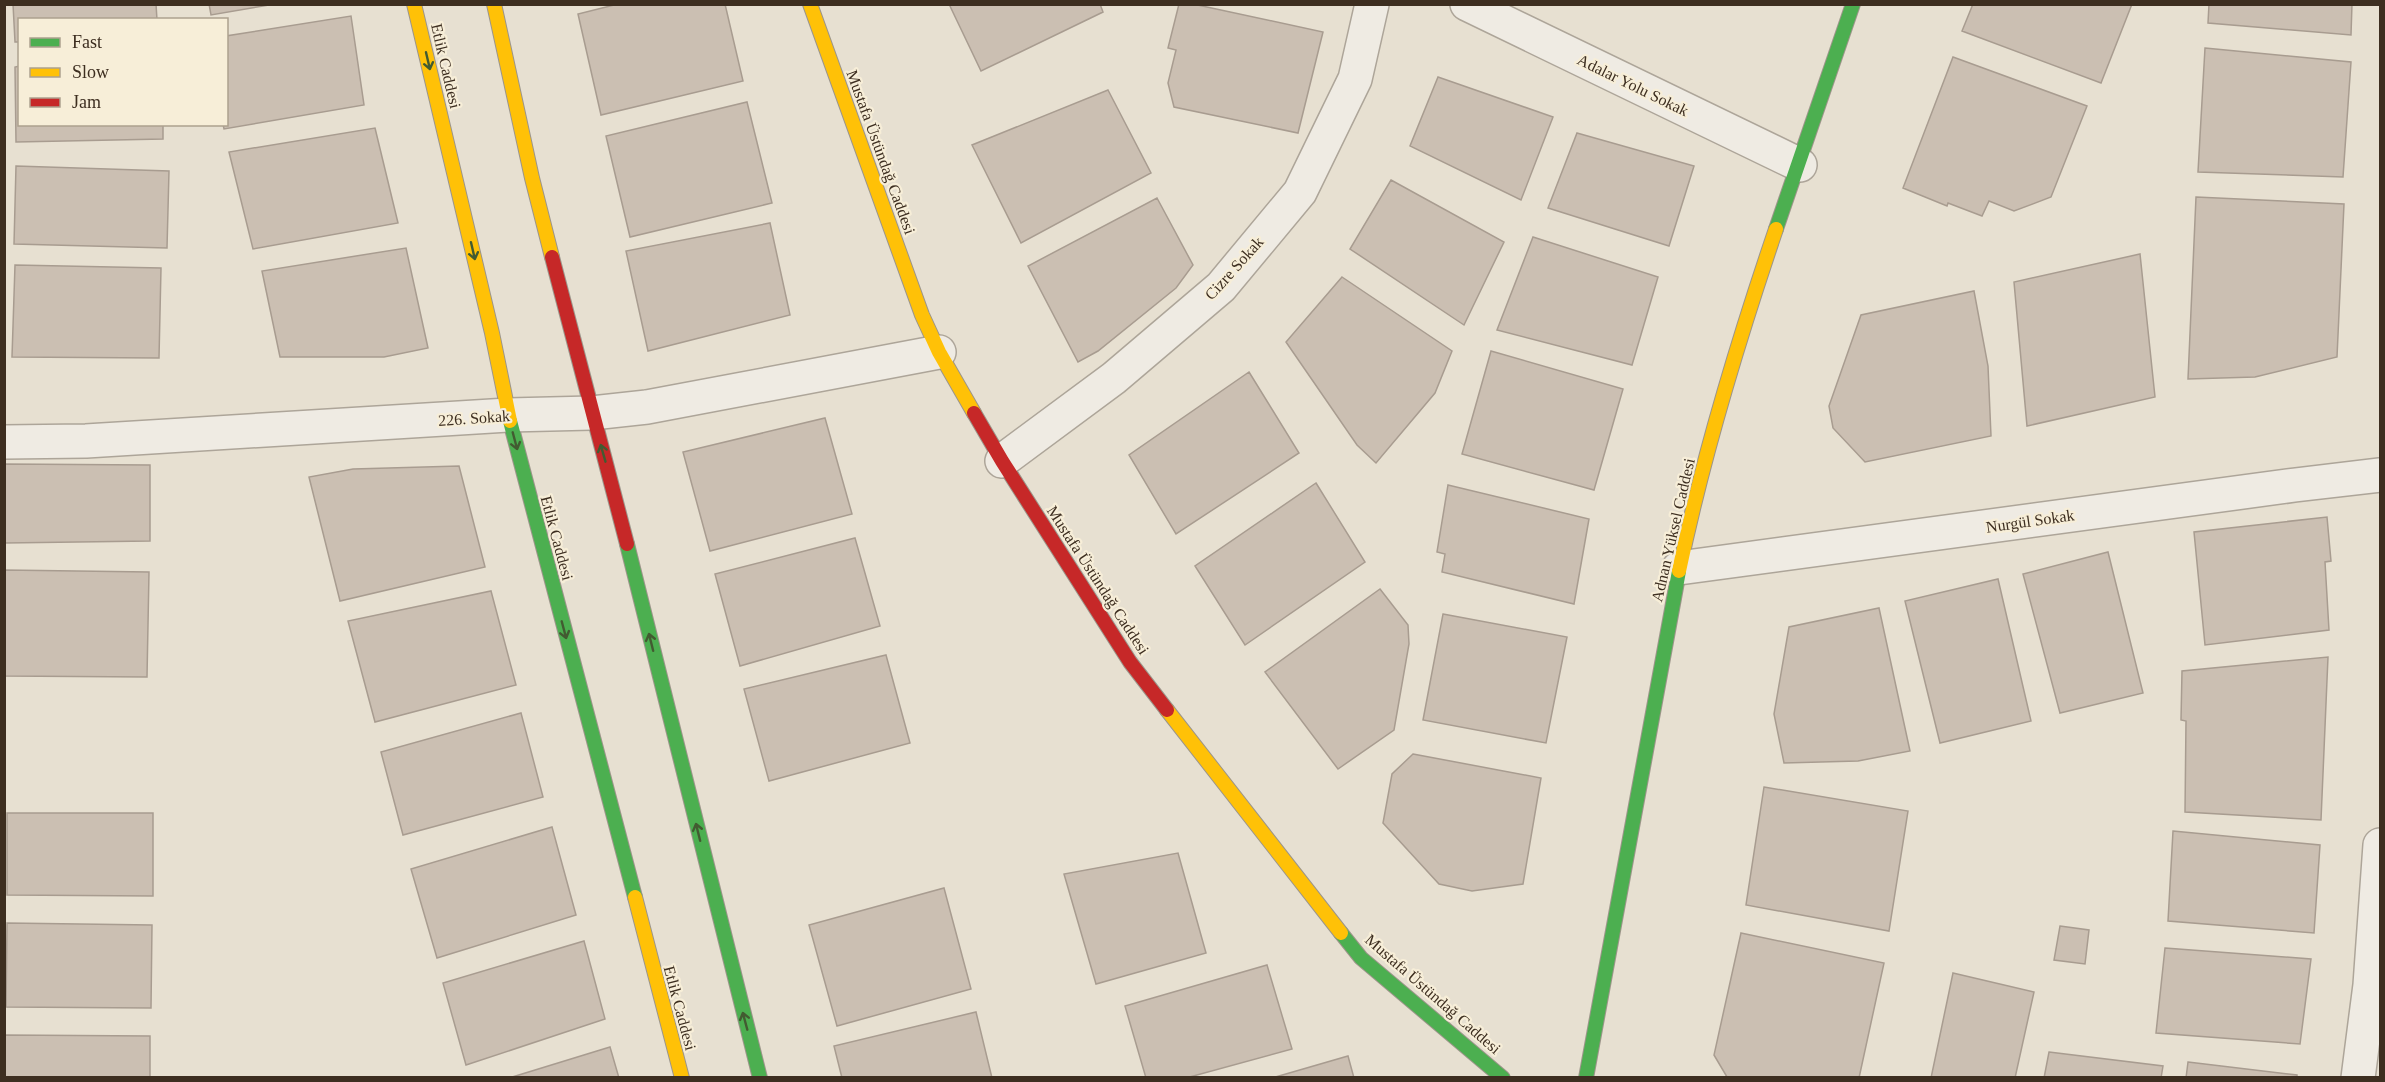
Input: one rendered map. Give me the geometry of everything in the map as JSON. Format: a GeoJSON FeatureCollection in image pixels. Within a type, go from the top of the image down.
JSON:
{"type":"FeatureCollection","features":[{"type":"Feature","properties":{"kind":"street","name":"Etlik Caddesi"},"geometry":{"type":"LineString","coordinates":[[414,4],[492,333],[508,415],[682,1077]]}},
{"type":"Feature","properties":{"kind":"street"},"geometry":{"type":"LineString","coordinates":[[494,4],[532,178],[616,498],[738,996],[760,1077]]}},
{"type":"Feature","properties":{"kind":"street","name":"Mustafa Üstündağ Caddesi"},"geometry":{"type":"LineString","coordinates":[[810,4],[922,315],[939,352],[1002,460],[1131,663],[1361,958],[1503,1077]]}},
{"type":"Feature","properties":{"kind":"street","name":"Cizre Sokak"},"geometry":{"type":"LineString","coordinates":[[1002,460],[1113,378],[1221,287],[1300,192],[1355,79],[1372,4]]}},
{"type":"Feature","properties":{"kind":"street","name":"Adalar Yolu Sokak"},"geometry":{"type":"LineString","coordinates":[[1467,4],[1800,165]]}},
{"type":"Feature","properties":{"kind":"street","name":"Adnan Yüksel Caddesi"},"geometry":{"type":"LineString","coordinates":[[1586,1077],[1679,568],[1706,458],[1749,310],[1853,4]]}},
{"type":"Feature","properties":{"kind":"street","name":"226. Sokak"},"geometry":{"type":"LineString","coordinates":[[4,442],[98,441],[647,407],[939,352]]}},
{"type":"Feature","properties":{"kind":"street","name":"Nurgül Sokak"},"geometry":{"type":"LineString","coordinates":[[1679,568],[2380,475]]}},
{"type":"Feature","properties":{"kind":"street"},"geometry":{"type":"LineString","coordinates":[[2358,1077],[2370,986],[2380,845]]}},
{"type":"Feature","properties":{"kind":"building"},"geometry":{"type":"Polygon","coordinates":[[[13,4],[156,4],[157,18],[18,18],[18,42],[15,42],[13,4]]]}},
{"type":"Feature","properties":{"kind":"building"},"geometry":{"type":"Polygon","coordinates":[[[209,4],[275,4],[211,15],[209,4]]]}},
{"type":"Feature","properties":{"kind":"building"},"geometry":{"type":"Polygon","coordinates":[[[618,4],[725,4],[743,81],[601,115],[578,14],[618,4]]]}},
{"type":"Feature","properties":{"kind":"building"},"geometry":{"type":"Polygon","coordinates":[[[949,4],[1100,4],[1103,12],[981,71],[949,4]]]}},
{"type":"Feature","properties":{"kind":"building"},"geometry":{"type":"Polygon","coordinates":[[[1179,4],[1193,4],[1323,32],[1298,133],[1174,107],[1168,83],[1176,50],[1168,48],[1179,4]]]}},
{"type":"Feature","properties":{"kind":"building"},"geometry":{"type":"Polygon","coordinates":[[[1973,4],[2132,4],[2101,83],[1962,31],[1973,4]]]}},
{"type":"Feature","properties":{"kind":"building"},"geometry":{"type":"Polygon","coordinates":[[[2209,4],[2352,4],[2351,35],[2208,23],[2209,4]]]}},
{"type":"Feature","properties":{"kind":"building"},"geometry":{"type":"Polygon","coordinates":[[[351,16],[364,105],[224,129],[223,126],[228,126],[228,36],[351,16]]]}},
{"type":"Feature","properties":{"kind":"building"},"geometry":{"type":"Polygon","coordinates":[[[2205,48],[2351,62],[2343,177],[2198,172],[2205,48]]]}},
{"type":"Feature","properties":{"kind":"building"},"geometry":{"type":"Polygon","coordinates":[[[1953,57],[2087,106],[2051,197],[2014,211],[1989,201],[1982,216],[1948,203],[1947,206],[1903,188],[1953,57]]]}},
{"type":"Feature","properties":{"kind":"building"},"geometry":{"type":"Polygon","coordinates":[[[18,66],[18,126],[163,126],[163,139],[16,142],[15,67],[18,66]]]}},
{"type":"Feature","properties":{"kind":"building"},"geometry":{"type":"Polygon","coordinates":[[[1438,77],[1553,117],[1521,200],[1410,146],[1438,77]]]}},
{"type":"Feature","properties":{"kind":"building"},"geometry":{"type":"Polygon","coordinates":[[[1108,90],[1151,173],[1021,243],[972,145],[1108,90]]]}},
{"type":"Feature","properties":{"kind":"building"},"geometry":{"type":"Polygon","coordinates":[[[747,102],[772,203],[630,237],[606,136],[747,102]]]}},
{"type":"Feature","properties":{"kind":"building"},"geometry":{"type":"Polygon","coordinates":[[[375,128],[398,223],[253,249],[229,152],[375,128]]]}},
{"type":"Feature","properties":{"kind":"building"},"geometry":{"type":"Polygon","coordinates":[[[1577,133],[1694,166],[1669,246],[1548,208],[1577,133]]]}},
{"type":"Feature","properties":{"kind":"building"},"geometry":{"type":"Polygon","coordinates":[[[16,166],[169,171],[167,248],[14,244],[16,166]]]}},
{"type":"Feature","properties":{"kind":"building"},"geometry":{"type":"Polygon","coordinates":[[[1391,180],[1504,242],[1464,325],[1350,249],[1391,180]]]}},
{"type":"Feature","properties":{"kind":"building"},"geometry":{"type":"Polygon","coordinates":[[[2196,197],[2344,204],[2337,357],[2255,377],[2188,379],[2196,197]]]}},
{"type":"Feature","properties":{"kind":"building"},"geometry":{"type":"Polygon","coordinates":[[[1157,198],[1193,265],[1176,288],[1098,351],[1078,362],[1028,266],[1157,198]]]}},
{"type":"Feature","properties":{"kind":"building"},"geometry":{"type":"Polygon","coordinates":[[[770,223],[790,315],[648,351],[626,251],[770,223]]]}},
{"type":"Feature","properties":{"kind":"building"},"geometry":{"type":"Polygon","coordinates":[[[1533,237],[1658,277],[1632,365],[1497,330],[1533,237]]]}},
{"type":"Feature","properties":{"kind":"building"},"geometry":{"type":"Polygon","coordinates":[[[406,248],[428,348],[384,357],[280,357],[262,271],[406,248]]]}},
{"type":"Feature","properties":{"kind":"building"},"geometry":{"type":"Polygon","coordinates":[[[2140,254],[2155,397],[2027,426],[2014,282],[2140,254]]]}},
{"type":"Feature","properties":{"kind":"building"},"geometry":{"type":"Polygon","coordinates":[[[15,265],[161,268],[159,358],[12,357],[15,265]]]}},
{"type":"Feature","properties":{"kind":"building"},"geometry":{"type":"Polygon","coordinates":[[[1342,277],[1452,351],[1435,393],[1376,463],[1357,445],[1286,342],[1342,277]]]}},
{"type":"Feature","properties":{"kind":"building"},"geometry":{"type":"Polygon","coordinates":[[[1974,291],[1988,366],[1991,436],[1865,462],[1833,428],[1829,406],[1861,315],[1974,291]]]}},
{"type":"Feature","properties":{"kind":"building"},"geometry":{"type":"Polygon","coordinates":[[[1491,351],[1623,389],[1594,490],[1462,454],[1491,351]]]}},
{"type":"Feature","properties":{"kind":"building"},"geometry":{"type":"Polygon","coordinates":[[[1249,372],[1299,453],[1176,534],[1129,455],[1249,372]]]}},
{"type":"Feature","properties":{"kind":"building"},"geometry":{"type":"Polygon","coordinates":[[[825,418],[852,514],[710,551],[683,452],[825,418]]]}},
{"type":"Feature","properties":{"kind":"building"},"geometry":{"type":"Polygon","coordinates":[[[5,464],[150,465],[150,541],[5,543],[5,464]]]}},
{"type":"Feature","properties":{"kind":"building"},"geometry":{"type":"Polygon","coordinates":[[[459,466],[485,567],[340,601],[309,477],[353,469],[459,466]]]}},
{"type":"Feature","properties":{"kind":"building"},"geometry":{"type":"Polygon","coordinates":[[[1316,483],[1365,562],[1245,645],[1195,566],[1316,483]]]}},
{"type":"Feature","properties":{"kind":"building"},"geometry":{"type":"Polygon","coordinates":[[[1448,485],[1589,519],[1574,604],[1442,572],[1445,554],[1437,552],[1448,485]]]}},
{"type":"Feature","properties":{"kind":"building"},"geometry":{"type":"Polygon","coordinates":[[[2327,517],[2331,561],[2325,562],[2329,630],[2205,645],[2194,532],[2327,517]]]}},
{"type":"Feature","properties":{"kind":"building"},"geometry":{"type":"Polygon","coordinates":[[[855,538],[880,626],[740,666],[715,574],[855,538]]]}},
{"type":"Feature","properties":{"kind":"building"},"geometry":{"type":"Polygon","coordinates":[[[2108,552],[2143,693],[2060,713],[2023,574],[2108,552]]]}},
{"type":"Feature","properties":{"kind":"building"},"geometry":{"type":"Polygon","coordinates":[[[4,570],[149,572],[147,677],[4,676],[4,570]]]}},
{"type":"Feature","properties":{"kind":"building"},"geometry":{"type":"Polygon","coordinates":[[[1998,579],[2031,721],[1940,743],[1905,601],[1998,579]]]}},
{"type":"Feature","properties":{"kind":"building"},"geometry":{"type":"Polygon","coordinates":[[[1380,589],[1408,625],[1409,644],[1394,730],[1338,769],[1265,672],[1380,589]]]}},
{"type":"Feature","properties":{"kind":"building"},"geometry":{"type":"Polygon","coordinates":[[[491,591],[516,685],[375,722],[348,621],[491,591]]]}},
{"type":"Feature","properties":{"kind":"building"},"geometry":{"type":"Polygon","coordinates":[[[1879,608],[1910,751],[1858,761],[1784,763],[1774,714],[1789,627],[1879,608]]]}},
{"type":"Feature","properties":{"kind":"building"},"geometry":{"type":"Polygon","coordinates":[[[1443,614],[1567,637],[1546,743],[1423,720],[1443,614]]]}},
{"type":"Feature","properties":{"kind":"building"},"geometry":{"type":"Polygon","coordinates":[[[886,655],[910,743],[769,781],[744,689],[886,655]]]}},
{"type":"Feature","properties":{"kind":"building"},"geometry":{"type":"Polygon","coordinates":[[[2328,657],[2321,820],[2185,812],[2186,721],[2181,720],[2182,671],[2328,657]]]}},
{"type":"Feature","properties":{"kind":"building"},"geometry":{"type":"Polygon","coordinates":[[[521,713],[543,797],[403,835],[381,752],[521,713]]]}},
{"type":"Feature","properties":{"kind":"building"},"geometry":{"type":"Polygon","coordinates":[[[1413,754],[1541,778],[1523,884],[1472,891],[1439,884],[1383,823],[1392,774],[1413,754]]]}},
{"type":"Feature","properties":{"kind":"building"},"geometry":{"type":"Polygon","coordinates":[[[1764,787],[1908,811],[1889,931],[1746,905],[1764,787]]]}},
{"type":"Feature","properties":{"kind":"building"},"geometry":{"type":"Polygon","coordinates":[[[7,813],[153,813],[153,896],[7,895],[7,813]]]}},
{"type":"Feature","properties":{"kind":"building"},"geometry":{"type":"Polygon","coordinates":[[[552,827],[576,915],[437,958],[411,869],[552,827]]]}},
{"type":"Feature","properties":{"kind":"building"},"geometry":{"type":"Polygon","coordinates":[[[2173,831],[2320,845],[2314,933],[2168,921],[2173,831]]]}},
{"type":"Feature","properties":{"kind":"building"},"geometry":{"type":"Polygon","coordinates":[[[1178,853],[1206,953],[1096,984],[1064,874],[1178,853]]]}},
{"type":"Feature","properties":{"kind":"building"},"geometry":{"type":"Polygon","coordinates":[[[944,888],[971,989],[837,1026],[809,925],[944,888]]]}},
{"type":"Feature","properties":{"kind":"building"},"geometry":{"type":"Polygon","coordinates":[[[7,923],[152,925],[151,1008],[6,1007],[7,923]]]}},
{"type":"Feature","properties":{"kind":"building"},"geometry":{"type":"Polygon","coordinates":[[[2060,926],[2089,930],[2085,964],[2054,960],[2060,926]]]}},
{"type":"Feature","properties":{"kind":"building"},"geometry":{"type":"Polygon","coordinates":[[[1741,933],[1884,963],[1859,1078],[1727,1077],[1714,1055],[1741,933]]]}},
{"type":"Feature","properties":{"kind":"building"},"geometry":{"type":"Polygon","coordinates":[[[584,941],[605,1019],[466,1065],[443,983],[584,941]]]}},
{"type":"Feature","properties":{"kind":"building"},"geometry":{"type":"Polygon","coordinates":[[[2165,948],[2311,959],[2300,1044],[2156,1033],[2165,948]]]}},
{"type":"Feature","properties":{"kind":"building"},"geometry":{"type":"Polygon","coordinates":[[[1267,965],[1292,1049],[1186,1078],[1146,1078],[1125,1006],[1267,965]]]}},
{"type":"Feature","properties":{"kind":"building"},"geometry":{"type":"Polygon","coordinates":[[[1953,973],[2034,992],[2015,1078],[1931,1078],[1953,973]]]}},
{"type":"Feature","properties":{"kind":"building"},"geometry":{"type":"Polygon","coordinates":[[[976,1012],[992,1078],[842,1078],[834,1046],[976,1012]]]}},
{"type":"Feature","properties":{"kind":"building"},"geometry":{"type":"Polygon","coordinates":[[[5,1035],[150,1036],[150,1078],[4,1078],[5,1035]]]}},
{"type":"Feature","properties":{"kind":"building"},"geometry":{"type":"Polygon","coordinates":[[[610,1047],[619,1078],[509,1078],[610,1047]]]}},
{"type":"Feature","properties":{"kind":"building"},"geometry":{"type":"Polygon","coordinates":[[[2049,1052],[2163,1066],[2161,1078],[2044,1078],[2049,1052]]]}},
{"type":"Feature","properties":{"kind":"building"},"geometry":{"type":"Polygon","coordinates":[[[1348,1056],[1354,1078],[1272,1078],[1348,1056]]]}},
{"type":"Feature","properties":{"kind":"building"},"geometry":{"type":"Polygon","coordinates":[[[2188,1062],[2297,1075],[2297,1078],[2186,1078],[2188,1062]]]}},
{"type":"Feature","properties":{"kind":"traffic: fast"},"geometry":{"type":"LineString","coordinates":[[1776,229],[1853,4]]}},
{"type":"Feature","properties":{"kind":"traffic: fast"},"geometry":{"type":"LineString","coordinates":[[510,421],[635,897]]}},
{"type":"Feature","properties":{"kind":"traffic: fast"},"geometry":{"type":"LineString","coordinates":[[627,544],[760,1078]]}},
{"type":"Feature","properties":{"kind":"traffic: fast"},"geometry":{"type":"LineString","coordinates":[[1586,1078],[1679,571]]}},
{"type":"Feature","properties":{"kind":"traffic: fast"},"geometry":{"type":"LineString","coordinates":[[1341,933],[1361,958],[1503,1078]]}},
{"type":"Feature","properties":{"kind":"traffic: slow"},"geometry":{"type":"LineString","coordinates":[[414,4],[492,333],[510,421]]}},
{"type":"Feature","properties":{"kind":"traffic: slow"},"geometry":{"type":"LineString","coordinates":[[494,4],[532,178],[552,257]]}},
{"type":"Feature","properties":{"kind":"traffic: slow"},"geometry":{"type":"LineString","coordinates":[[810,4],[922,315],[939,352],[974,413]]}},
{"type":"Feature","properties":{"kind":"traffic: slow"},"geometry":{"type":"LineString","coordinates":[[1679,571],[1722,398],[1776,229]]}},
{"type":"Feature","properties":{"kind":"traffic: slow"},"geometry":{"type":"LineString","coordinates":[[1167,710],[1341,933]]}},
{"type":"Feature","properties":{"kind":"traffic: slow"},"geometry":{"type":"LineString","coordinates":[[635,897],[682,1078]]}},
{"type":"Feature","properties":{"kind":"traffic: jam"},"geometry":{"type":"LineString","coordinates":[[552,257],[627,544]]}},
{"type":"Feature","properties":{"kind":"traffic: jam"},"geometry":{"type":"LineString","coordinates":[[974,413],[1130,662],[1167,710]]}}]}
